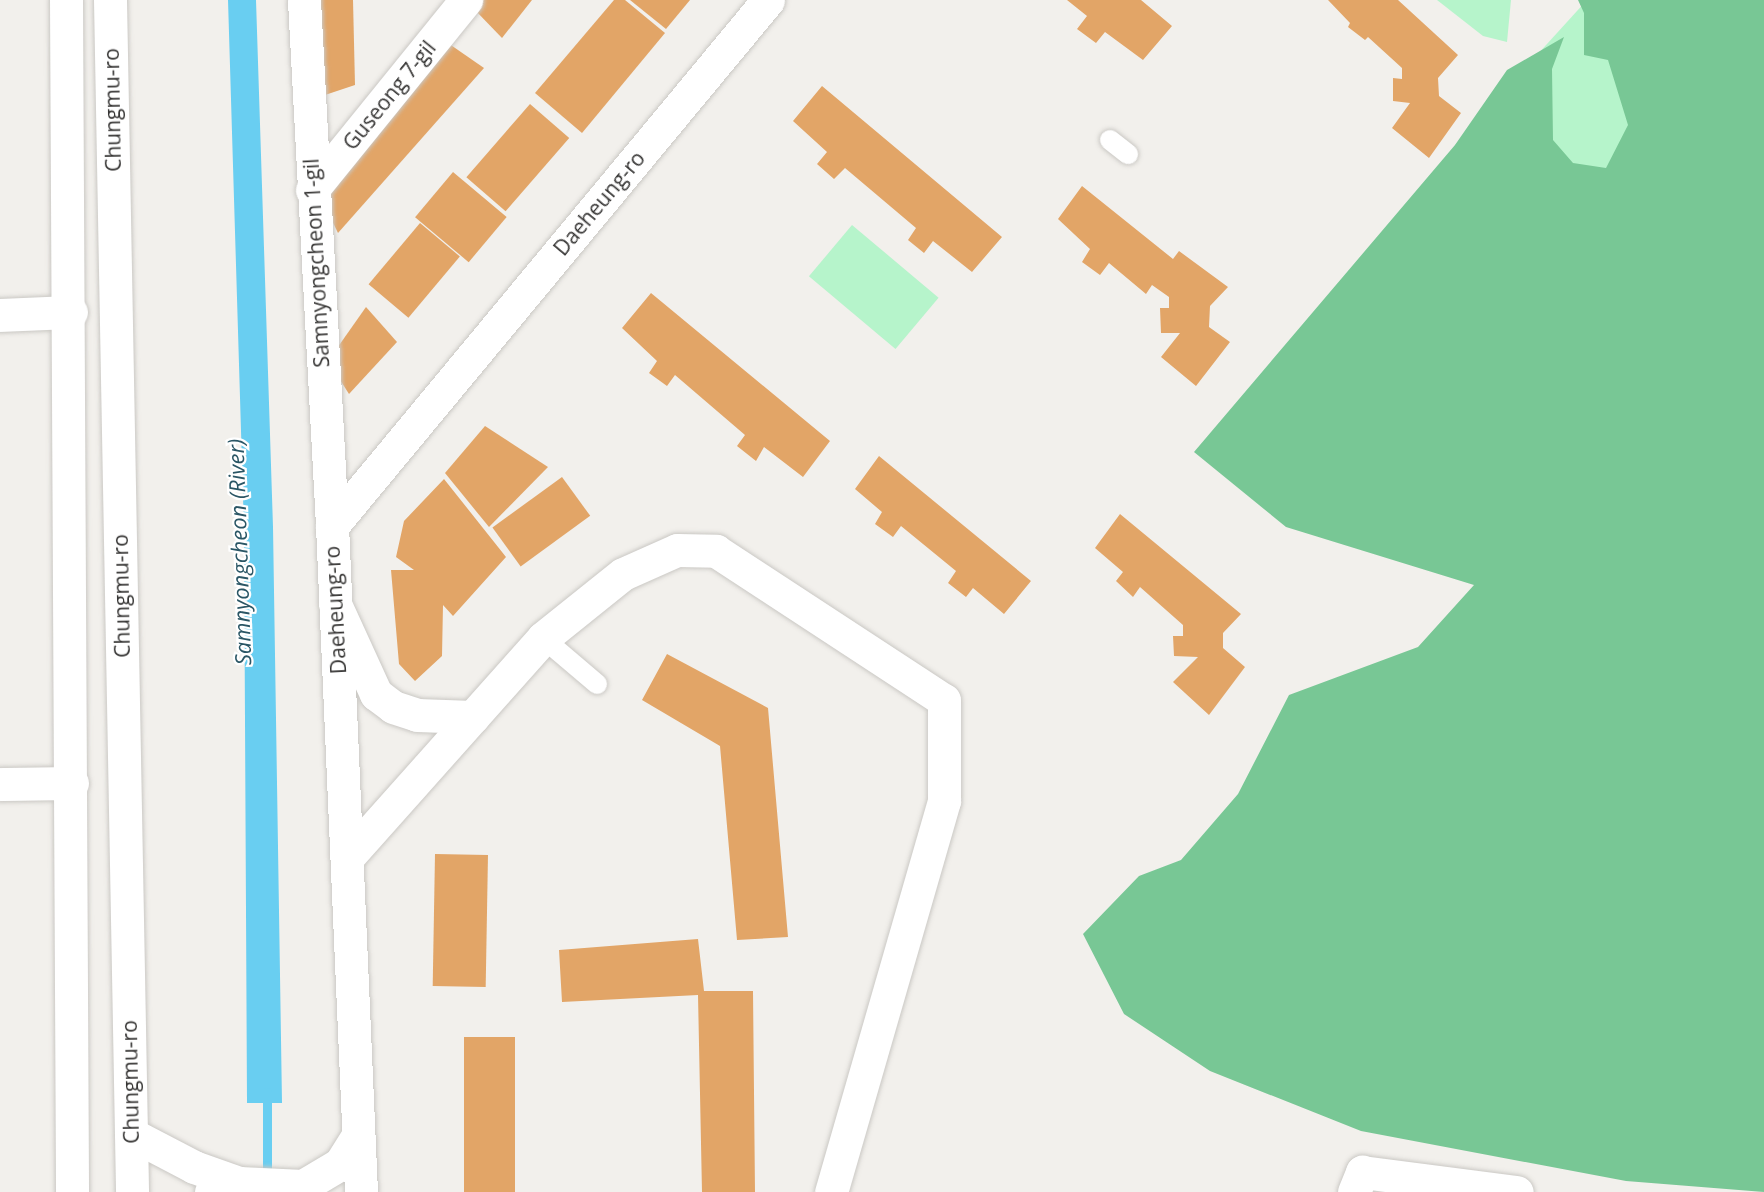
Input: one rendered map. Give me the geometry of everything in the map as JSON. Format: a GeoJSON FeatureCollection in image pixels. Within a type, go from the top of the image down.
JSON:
{"type":"FeatureCollection","features":[{"type":"Feature","properties":{"kind":"street","name":"Chungmu-ro"},"geometry":{"type":"LineString","coordinates":[[66,0],[71,312],[72,1192]]}},
{"type":"Feature","properties":{"kind":"street","name":"Chungmu-ro"},"geometry":{"type":"LineString","coordinates":[[110,0],[132,1192]]}},
{"type":"Feature","properties":{"kind":"street","name":"Samnyongcheon 1-gil"},"geometry":{"type":"LineString","coordinates":[[304,0],[312,190],[332,526]]}},
{"type":"Feature","properties":{"kind":"street","name":"Guseong 7-gil"},"geometry":{"type":"LineString","coordinates":[[312,190],[466,0]]}},
{"type":"Feature","properties":{"kind":"street","name":"Daeheung-ro"},"geometry":{"type":"LineString","coordinates":[[361,1192],[332,526],[768,0]]}},
{"type":"Feature","properties":{"kind":"street"},"geometry":{"type":"LineString","coordinates":[[0,315],[71,312]]}},
{"type":"Feature","properties":{"kind":"street"},"geometry":{"type":"LineString","coordinates":[[346,858],[543,638],[623,574],[676,550],[716,551],[944,700],[944,801],[831,1192]]}},
{"type":"Feature","properties":{"kind":"street"},"geometry":{"type":"LineString","coordinates":[[335,604],[376,694],[393,708],[417,716],[473,717]]}},
{"type":"Feature","properties":{"kind":"street"},"geometry":{"type":"LineString","coordinates":[[0,784],[72,783]]}},
{"type":"Feature","properties":{"kind":"street"},"geometry":{"type":"LineString","coordinates":[[131,1134],[181,1158],[225,1188],[303,1186],[340,1164],[358,1135]]}},
{"type":"Feature","properties":{"kind":"street"},"geometry":{"type":"LineString","coordinates":[[1354,1192],[1362,1172],[1517,1192]]}},
{"type":"Feature","properties":{"kind":"lane"},"geometry":{"type":"LineString","coordinates":[[1110,140],[1128,154]]}},
{"type":"Feature","properties":{"kind":"lane"},"geometry":{"type":"LineString","coordinates":[[543,638],[597,684]]}},
{"type":"Feature","properties":{"kind":"green space"},"geometry":{"type":"Polygon","coordinates":[[[1437,0],[1511,0],[1507,42],[1483,36],[1437,0]]]}},
{"type":"Feature","properties":{"kind":"green space"},"geometry":{"type":"Polygon","coordinates":[[[1578,0],[1764,0],[1764,1192],[1626,1181],[1361,1131],[1210,1071],[1124,1014],[1083,934],[1139,876],[1181,860],[1238,794],[1289,695],[1418,647],[1474,585],[1286,527],[1194,452],[1455,145],[1507,70],[1564,37],[1552,69],[1553,140],[1573,163],[1606,168],[1628,125],[1608,60],[1584,55],[1584,13],[1578,0]]]}},
{"type":"Feature","properties":{"kind":"green space"},"geometry":{"type":"Polygon","coordinates":[[[1587,0],[1663,165],[1646,221],[1455,145],[1587,0]]]}},
{"type":"Feature","properties":{"kind":"green space"},"geometry":{"type":"Polygon","coordinates":[[[852,225],[939,298],[895,349],[809,276],[852,225]]]}},
{"type":"Feature","properties":{"kind":"water"},"geometry":{"type":"Polygon","coordinates":[[[228,0],[256,0],[273,527],[282,1103],[247,1103],[244,530],[228,0]]]}},
{"type":"Feature","properties":{"kind":"building"},"geometry":{"type":"Polygon","coordinates":[[[316,0],[353,0],[355,85],[319,97],[316,0]]]}},
{"type":"Feature","properties":{"kind":"building"},"geometry":{"type":"Polygon","coordinates":[[[481,0],[532,0],[502,38],[474,9],[481,0]]]}},
{"type":"Feature","properties":{"kind":"building"},"geometry":{"type":"Polygon","coordinates":[[[614,0],[625,0],[665,33],[582,133],[535,93],[614,0]]]}},
{"type":"Feature","properties":{"kind":"building"},"geometry":{"type":"Polygon","coordinates":[[[630,0],[690,0],[666,29],[630,0]]]}},
{"type":"Feature","properties":{"kind":"building"},"geometry":{"type":"Polygon","coordinates":[[[1067,0],[1141,0],[1172,26],[1143,60],[1105,32],[1096,43],[1077,29],[1087,16],[1067,0]]]}},
{"type":"Feature","properties":{"kind":"building"},"geometry":{"type":"Polygon","coordinates":[[[1328,0],[1398,0],[1458,55],[1438,78],[1439,96],[1461,113],[1429,158],[1392,128],[1410,103],[1393,101],[1393,78],[1402,79],[1402,68],[1368,37],[1365,40],[1348,27],[1350,23],[1328,0]]]}},
{"type":"Feature","properties":{"kind":"building"},"geometry":{"type":"Polygon","coordinates":[[[445,41],[484,68],[338,233],[322,200],[445,41]]]}},
{"type":"Feature","properties":{"kind":"building"},"geometry":{"type":"Polygon","coordinates":[[[822,86],[1002,237],[972,272],[933,241],[924,253],[908,240],[916,228],[845,168],[834,179],[817,164],[827,152],[793,121],[822,86]]]}},
{"type":"Feature","properties":{"kind":"building"},"geometry":{"type":"Polygon","coordinates":[[[530,104],[569,138],[506,211],[466,177],[530,104]]]}},
{"type":"Feature","properties":{"kind":"building"},"geometry":{"type":"Polygon","coordinates":[[[453,172],[507,217],[469,262],[415,217],[453,172]]]}},
{"type":"Feature","properties":{"kind":"building"},"geometry":{"type":"Polygon","coordinates":[[[1082,186],[1173,259],[1179,251],[1228,287],[1210,306],[1209,327],[1230,342],[1196,386],[1161,357],[1180,333],[1161,333],[1160,308],[1169,308],[1169,297],[1152,285],[1146,294],[1109,263],[1100,275],[1082,262],[1090,249],[1058,219],[1082,186]]]}},
{"type":"Feature","properties":{"kind":"building"},"geometry":{"type":"Polygon","coordinates":[[[420,223],[460,256],[408,318],[369,284],[420,223]]]}},
{"type":"Feature","properties":{"kind":"building"},"geometry":{"type":"Polygon","coordinates":[[[651,293],[830,441],[803,477],[764,447],[756,461],[737,446],[745,435],[675,375],[667,386],[649,373],[657,361],[622,328],[651,293]]]}},
{"type":"Feature","properties":{"kind":"building"},"geometry":{"type":"Polygon","coordinates":[[[366,307],[397,342],[349,394],[328,361],[366,307]]]}},
{"type":"Feature","properties":{"kind":"building"},"geometry":{"type":"Polygon","coordinates":[[[485,426],[548,467],[489,527],[445,473],[485,426]]]}},
{"type":"Feature","properties":{"kind":"building"},"geometry":{"type":"Polygon","coordinates":[[[879,456],[1031,581],[1004,614],[973,588],[966,597],[948,583],[956,571],[901,526],[893,537],[875,524],[882,512],[855,489],[879,456]]]}},
{"type":"Feature","properties":{"kind":"building"},"geometry":{"type":"Polygon","coordinates":[[[562,477],[590,516],[521,566],[492,528],[562,477]]]}},
{"type":"Feature","properties":{"kind":"building"},"geometry":{"type":"Polygon","coordinates":[[[444,479],[506,557],[453,616],[443,605],[442,656],[415,681],[399,664],[391,570],[414,570],[396,557],[404,521],[444,479]]]}},
{"type":"Feature","properties":{"kind":"building"},"geometry":{"type":"Polygon","coordinates":[[[1120,514],[1241,614],[1223,633],[1223,648],[1245,667],[1209,715],[1173,682],[1198,657],[1174,656],[1173,636],[1183,636],[1183,625],[1140,587],[1133,597],[1116,581],[1123,572],[1095,548],[1120,514]]]}},
{"type":"Feature","properties":{"kind":"building"},"geometry":{"type":"Polygon","coordinates":[[[667,654],[768,708],[788,937],[737,940],[720,746],[642,700],[667,654]]]}},
{"type":"Feature","properties":{"kind":"building"},"geometry":{"type":"Polygon","coordinates":[[[435,854],[488,855],[486,987],[433,986],[435,854]]]}},
{"type":"Feature","properties":{"kind":"building"},"geometry":{"type":"Polygon","coordinates":[[[698,939],[704,991],[753,991],[755,1192],[702,1192],[698,995],[562,1002],[559,950],[698,939]]]}},
{"type":"Feature","properties":{"kind":"building"},"geometry":{"type":"Polygon","coordinates":[[[464,1037],[515,1037],[515,1192],[464,1192],[464,1037]]]}},
{"type":"Feature","properties":{"kind":"waterway"},"geometry":{"type":"LineString","coordinates":[[267,1092],[267,1178]]}},
{"type":"Feature","properties":{"kind":"water label","name":"Samnyongcheon (River)"},"geometry":{"type":"Point","coordinates":[239,552]}}]}
